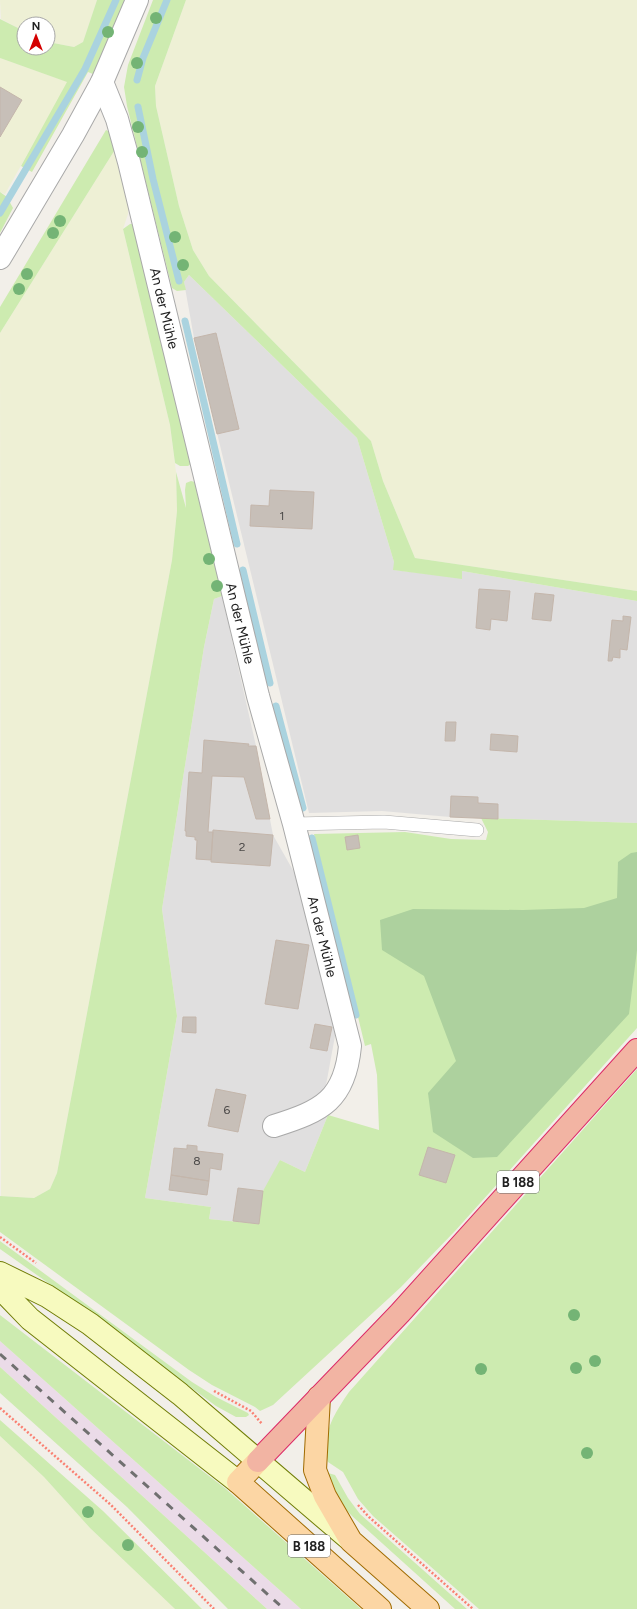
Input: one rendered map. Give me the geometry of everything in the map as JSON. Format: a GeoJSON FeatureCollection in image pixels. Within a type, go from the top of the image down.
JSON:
{"type":"FeatureCollection","features":[{"type":"Feature","properties":{"kind":"highway","name":"B 188"},"geometry":{"type":"LineString","coordinates":[[319,1397],[400,1313],[637,1050]]}},
{"type":"Feature","properties":{"kind":"highway"},"geometry":{"type":"LineString","coordinates":[[261,1457],[319,1397]]}},
{"type":"Feature","properties":{"kind":"main road"},"geometry":{"type":"LineString","coordinates":[[0,1273],[47,1296],[90,1324],[261,1457],[238,1482],[30,1318],[0,1288]]}},
{"type":"Feature","properties":{"kind":"main road","name":"B 188"},"geometry":{"type":"LineString","coordinates":[[319,1397],[314,1470],[325,1496],[351,1541]]}},
{"type":"Feature","properties":{"kind":"main road","name":"B 188"},"geometry":{"type":"LineString","coordinates":[[261,1457],[351,1541],[428,1609]]}},
{"type":"Feature","properties":{"kind":"main road","name":"B 188"},"geometry":{"type":"LineString","coordinates":[[238,1482],[380,1609]]}},
{"type":"Feature","properties":{"kind":"street"},"geometry":{"type":"LineString","coordinates":[[0,258],[73,135],[102,82],[137,0]]}},
{"type":"Feature","properties":{"kind":"street","name":"An der Mühle"},"geometry":{"type":"LineString","coordinates":[[102,82],[117,120],[129,162],[258,696],[294,824],[350,1046],[348,1063],[343,1082],[333,1098],[320,1108],[302,1117],[274,1126]]}},
{"type":"Feature","properties":{"kind":"lane"},"geometry":{"type":"LineString","coordinates":[[294,824],[384,822],[476,830]]}},
{"type":"Feature","properties":{"kind":"path"},"geometry":{"type":"LineString","coordinates":[[0,1408],[111,1505],[214,1609]]}},
{"type":"Feature","properties":{"kind":"shaded area"},"geometry":{"type":"Polygon","coordinates":[[[189,275],[357,438],[394,562],[394,570],[462,578],[462,571],[637,601],[637,823],[450,817],[382,811],[309,813],[194,338],[184,282],[189,275]]]}},
{"type":"Feature","properties":{"kind":"shaded area"},"geometry":{"type":"Polygon","coordinates":[[[222,596],[256,746],[273,835],[294,872],[337,1025],[324,1096],[328,1115],[305,1172],[280,1160],[259,1224],[209,1219],[211,1207],[145,1198],[177,1016],[162,909],[204,647],[214,599],[222,596]]]}},
{"type":"Feature","properties":{"kind":"shaded area"},"geometry":{"type":"Polygon","coordinates":[[[0,1341],[301,1609],[267,1609],[0,1367],[0,1341]]]}},
{"type":"Feature","properties":{"kind":"green space"},"geometry":{"type":"Polygon","coordinates":[[[0,0],[97,0],[83,42],[74,47],[56,44],[56,16],[16,16],[16,27],[1,19],[0,0]]]}},
{"type":"Feature","properties":{"kind":"green space"},"geometry":{"type":"Polygon","coordinates":[[[97,0],[125,0],[93,74],[88,72],[32,172],[21,166],[67,82],[0,58],[0,19],[16,27],[16,56],[56,56],[56,44],[74,47],[83,42],[97,0]]]}},
{"type":"Feature","properties":{"kind":"green space"},"geometry":{"type":"Polygon","coordinates":[[[153,0],[186,0],[155,86],[156,106],[179,206],[193,250],[209,276],[371,441],[383,481],[415,558],[637,591],[637,601],[462,571],[462,579],[393,570],[394,562],[357,438],[189,275],[184,282],[186,290],[177,291],[172,288],[127,106],[124,87],[128,65],[153,0]]]}},
{"type":"Feature","properties":{"kind":"green space"},"geometry":{"type":"Polygon","coordinates":[[[186,0],[637,0],[637,591],[415,558],[383,481],[371,441],[209,276],[193,250],[179,206],[156,106],[155,86],[186,0]]]}},
{"type":"Feature","properties":{"kind":"green space"},"geometry":{"type":"Polygon","coordinates":[[[0,58],[68,82],[5,194],[0,192],[0,58]]]}},
{"type":"Feature","properties":{"kind":"green space"},"geometry":{"type":"Polygon","coordinates":[[[106,130],[112,133],[116,148],[0,333],[0,307],[106,130]]]}},
{"type":"Feature","properties":{"kind":"green space"},"geometry":{"type":"Polygon","coordinates":[[[116,148],[129,193],[128,214],[123,229],[170,425],[176,472],[177,511],[172,560],[57,1173],[50,1189],[34,1198],[1,1196],[0,333],[116,148]]]}},
{"type":"Feature","properties":{"kind":"green space"},"geometry":{"type":"Polygon","coordinates":[[[0,192],[7,197],[13,208],[0,233],[0,192]]]}},
{"type":"Feature","properties":{"kind":"green space"},"geometry":{"type":"Polygon","coordinates":[[[130,224],[135,224],[192,463],[188,466],[180,466],[175,463],[170,425],[123,229],[130,224]]]}},
{"type":"Feature","properties":{"kind":"green space"},"geometry":{"type":"Polygon","coordinates":[[[176,472],[186,508],[186,483],[191,481],[198,483],[224,587],[222,596],[214,599],[204,647],[162,909],[177,1016],[145,1198],[211,1207],[209,1219],[258,1224],[263,1191],[280,1160],[305,1172],[328,1115],[379,1130],[377,1075],[371,1044],[365,1046],[314,834],[405,832],[451,839],[486,840],[488,832],[481,818],[637,823],[637,1028],[455,1231],[401,1287],[273,1405],[260,1411],[212,1385],[189,1370],[0,1232],[0,1196],[34,1198],[50,1189],[57,1173],[172,560],[177,511],[176,472]]]}},
{"type":"Feature","properties":{"kind":"green space"},"geometry":{"type":"Polygon","coordinates":[[[637,852],[637,950],[629,1014],[497,1157],[473,1158],[433,1132],[428,1093],[456,1061],[424,976],[382,950],[380,920],[413,909],[523,910],[584,908],[617,898],[618,862],[631,853],[637,852]]]}},
{"type":"Feature","properties":{"kind":"green space"},"geometry":{"type":"Polygon","coordinates":[[[637,1069],[637,1609],[479,1609],[373,1516],[358,1499],[343,1472],[328,1462],[326,1442],[330,1425],[338,1408],[349,1392],[637,1069]]]}},
{"type":"Feature","properties":{"kind":"green space"},"geometry":{"type":"Polygon","coordinates":[[[0,1241],[192,1382],[216,1397],[248,1413],[249,1415],[246,1417],[236,1417],[216,1406],[78,1304],[0,1249],[0,1241]]]}},
{"type":"Feature","properties":{"kind":"green space"},"geometry":{"type":"Polygon","coordinates":[[[0,1315],[226,1489],[361,1609],[301,1609],[0,1341],[0,1315]]]}},
{"type":"Feature","properties":{"kind":"green space"},"geometry":{"type":"Polygon","coordinates":[[[0,1367],[267,1609],[228,1609],[127,1507],[0,1393],[0,1367]]]}},
{"type":"Feature","properties":{"kind":"green space"},"geometry":{"type":"Polygon","coordinates":[[[0,1420],[103,1511],[202,1609],[175,1609],[90,1528],[44,1477],[0,1436],[0,1420]]]}},
{"type":"Feature","properties":{"kind":"green space"},"geometry":{"type":"Polygon","coordinates":[[[0,1436],[44,1477],[90,1528],[175,1609],[0,1609],[0,1436]]]}},
{"type":"Feature","properties":{"kind":"green space"},"geometry":{"type":"Polygon","coordinates":[[[328,1473],[335,1475],[348,1498],[360,1514],[467,1609],[455,1609],[352,1516],[338,1501],[328,1473]]]}},
{"type":"Feature","properties":{"kind":"building"},"geometry":{"type":"Polygon","coordinates":[[[0,87],[22,100],[0,137],[0,87]]]}},
{"type":"Feature","properties":{"kind":"building"},"geometry":{"type":"Polygon","coordinates":[[[216,333],[239,429],[217,434],[194,338],[216,333]]]}},
{"type":"Feature","properties":{"kind":"building"},"geometry":{"type":"Polygon","coordinates":[[[270,490],[314,492],[312,529],[250,526],[251,505],[269,506],[270,490]]]}},
{"type":"Feature","properties":{"kind":"building"},"geometry":{"type":"Polygon","coordinates":[[[479,589],[510,591],[507,621],[491,619],[490,630],[476,628],[479,589]]]}},
{"type":"Feature","properties":{"kind":"building"},"geometry":{"type":"Polygon","coordinates":[[[535,593],[554,595],[551,621],[532,619],[535,593]]]}},
{"type":"Feature","properties":{"kind":"building"},"geometry":{"type":"Polygon","coordinates":[[[623,616],[631,617],[627,650],[620,649],[620,658],[613,657],[612,661],[608,661],[612,620],[623,621],[623,616]]]}},
{"type":"Feature","properties":{"kind":"building"},"geometry":{"type":"Polygon","coordinates":[[[446,722],[456,722],[455,741],[445,741],[446,722]]]}},
{"type":"Feature","properties":{"kind":"building"},"geometry":{"type":"Polygon","coordinates":[[[491,734],[518,736],[517,752],[490,750],[491,734]]]}},
{"type":"Feature","properties":{"kind":"building"},"geometry":{"type":"Polygon","coordinates":[[[204,740],[256,746],[270,819],[256,819],[244,777],[212,776],[208,832],[213,832],[211,860],[196,859],[197,840],[195,840],[195,837],[186,836],[185,831],[189,772],[202,773],[204,740]]]}},
{"type":"Feature","properties":{"kind":"building"},"geometry":{"type":"Polygon","coordinates":[[[451,796],[478,797],[478,803],[498,804],[498,819],[450,817],[451,796]]]}},
{"type":"Feature","properties":{"kind":"building"},"geometry":{"type":"Polygon","coordinates":[[[213,830],[273,835],[270,866],[211,862],[213,830]]]}},
{"type":"Feature","properties":{"kind":"building"},"geometry":{"type":"Polygon","coordinates":[[[358,835],[360,848],[347,850],[345,837],[358,835]]]}},
{"type":"Feature","properties":{"kind":"building"},"geometry":{"type":"Polygon","coordinates":[[[276,940],[309,945],[298,1009],[265,1004],[276,940]]]}},
{"type":"Feature","properties":{"kind":"building"},"geometry":{"type":"Polygon","coordinates":[[[183,1017],[196,1017],[196,1033],[182,1032],[183,1017]]]}},
{"type":"Feature","properties":{"kind":"building"},"geometry":{"type":"Polygon","coordinates":[[[315,1024],[332,1027],[327,1051],[310,1048],[315,1024]]]}},
{"type":"Feature","properties":{"kind":"building"},"geometry":{"type":"Polygon","coordinates":[[[216,1089],[246,1095],[238,1132],[208,1126],[216,1089]]]}},
{"type":"Feature","properties":{"kind":"building"},"geometry":{"type":"Polygon","coordinates":[[[187,1145],[197,1146],[197,1151],[223,1154],[221,1170],[210,1168],[209,1181],[171,1175],[174,1148],[187,1149],[187,1145]]]}},
{"type":"Feature","properties":{"kind":"building"},"geometry":{"type":"Polygon","coordinates":[[[428,1147],[455,1155],[446,1183],[419,1175],[428,1147]]]}},
{"type":"Feature","properties":{"kind":"building"},"geometry":{"type":"Polygon","coordinates":[[[171,1175],[209,1181],[207,1195],[169,1190],[171,1175]]]}},
{"type":"Feature","properties":{"kind":"building"},"geometry":{"type":"Polygon","coordinates":[[[238,1188],[263,1191],[259,1224],[233,1221],[238,1188]]]}},
{"type":"Feature","properties":{"kind":"waterway"},"geometry":{"type":"LineString","coordinates":[[0,213],[85,69],[116,0]]}},
{"type":"Feature","properties":{"kind":"waterway"},"geometry":{"type":"LineString","coordinates":[[137,80],[143,58],[167,0]]}},
{"type":"Feature","properties":{"kind":"waterway"},"geometry":{"type":"LineString","coordinates":[[138,107],[153,179],[179,281]]}},
{"type":"Feature","properties":{"kind":"waterway"},"geometry":{"type":"LineString","coordinates":[[185,321],[237,544]]}},
{"type":"Feature","properties":{"kind":"waterway"},"geometry":{"type":"LineString","coordinates":[[243,570],[270,683]]}},
{"type":"Feature","properties":{"kind":"waterway"},"geometry":{"type":"LineString","coordinates":[[276,706],[303,808]]}},
{"type":"Feature","properties":{"kind":"waterway"},"geometry":{"type":"LineString","coordinates":[[312,838],[356,1015]]}},
{"type":"Feature","properties":{"kind":"railway"},"geometry":{"type":"LineString","coordinates":[[0,1354],[284,1609]]}}]}
